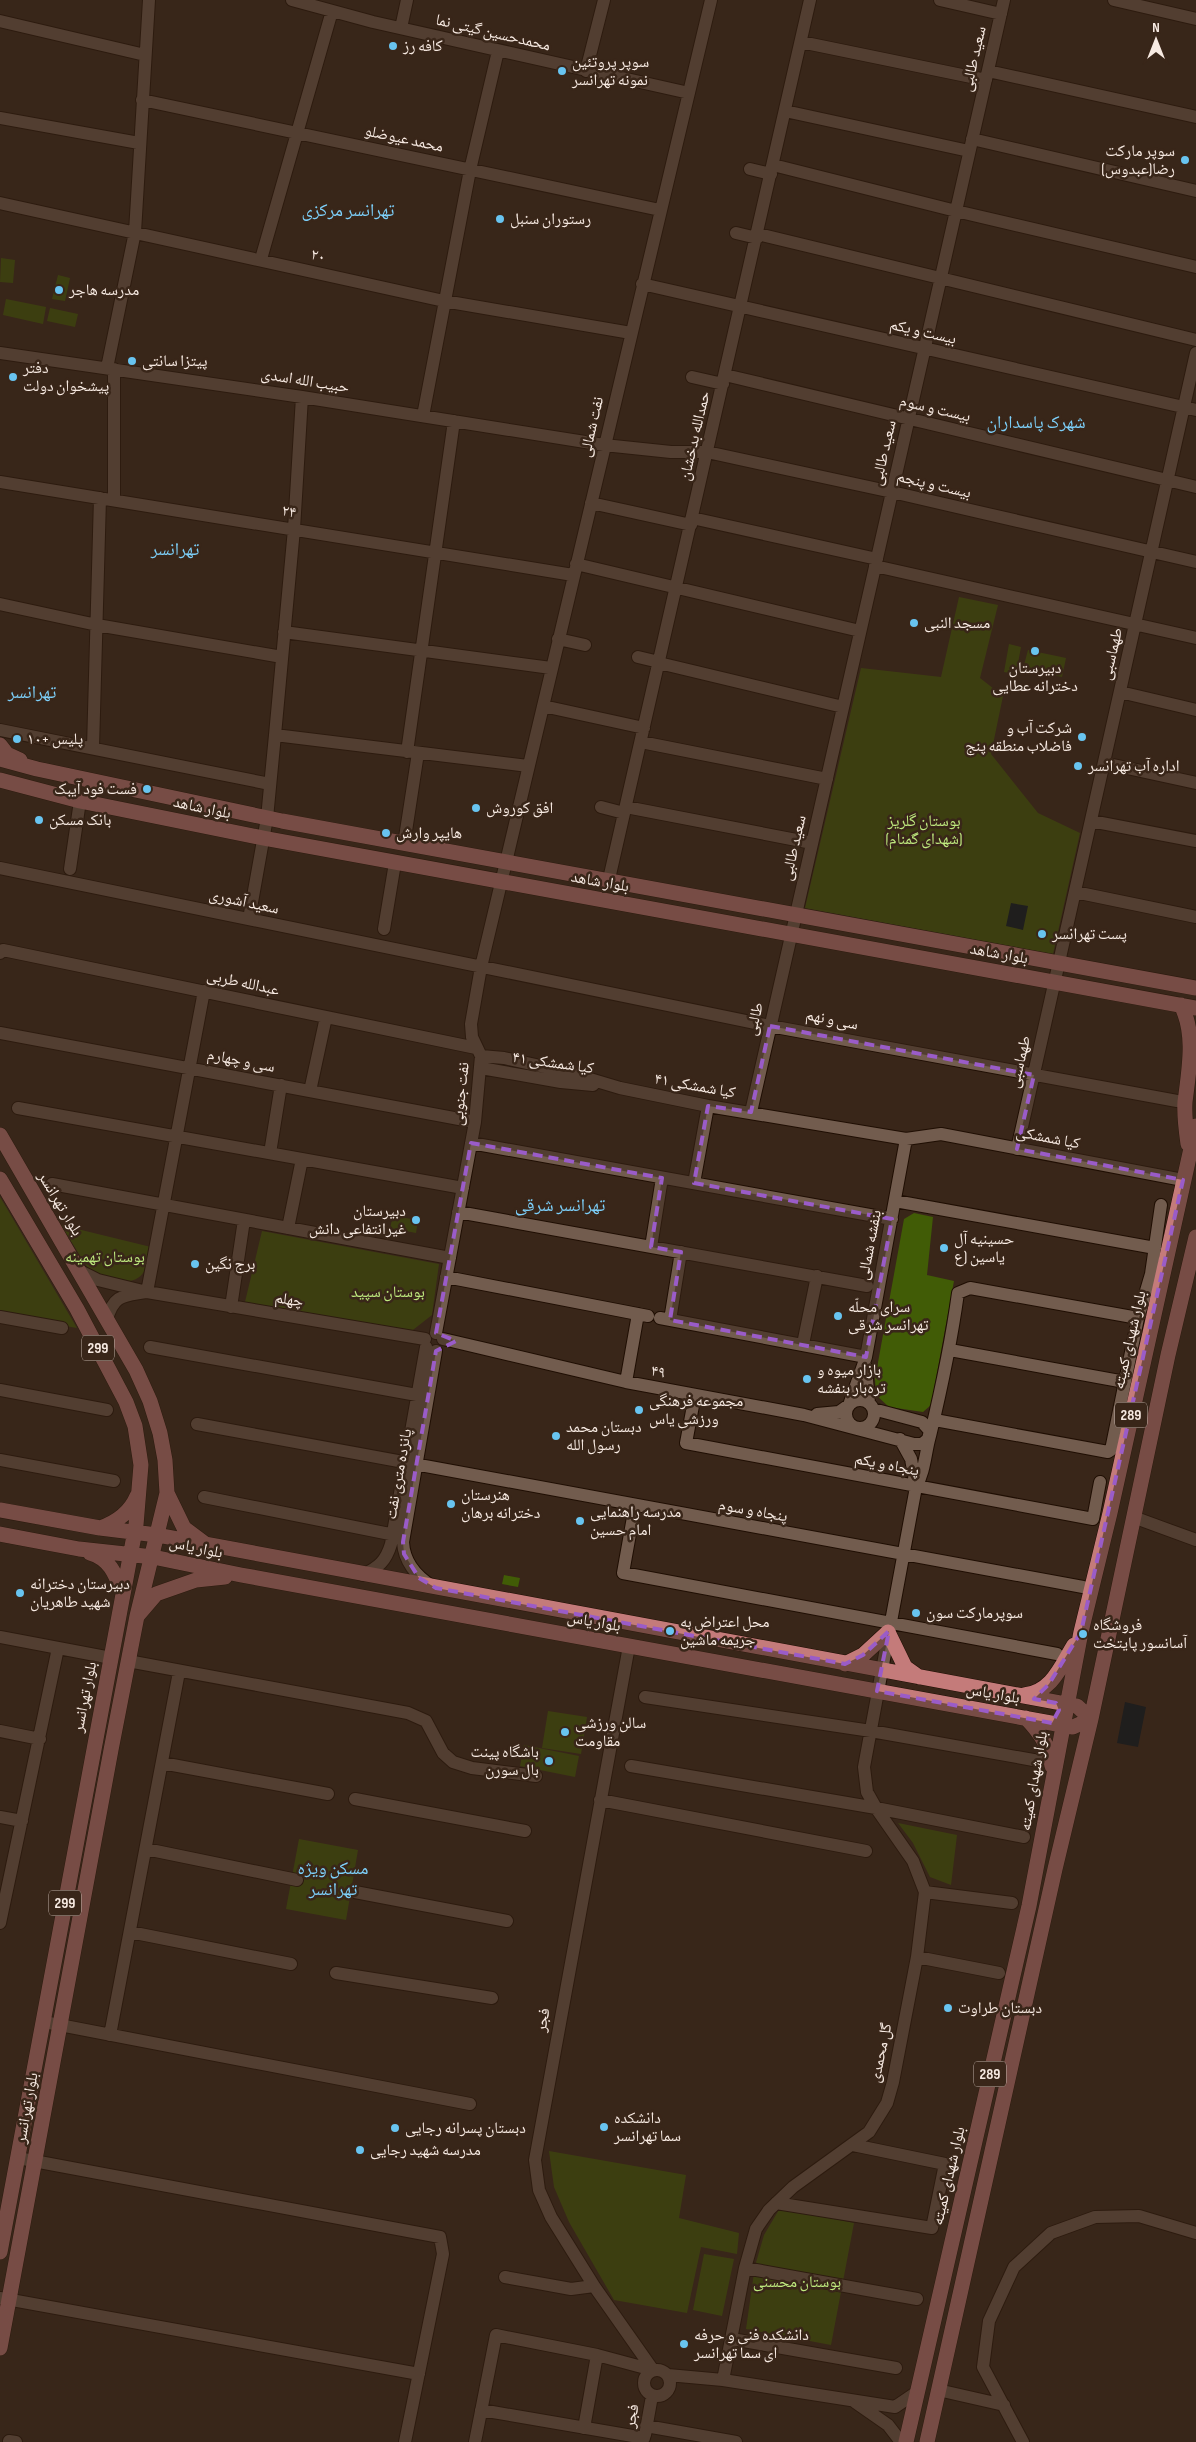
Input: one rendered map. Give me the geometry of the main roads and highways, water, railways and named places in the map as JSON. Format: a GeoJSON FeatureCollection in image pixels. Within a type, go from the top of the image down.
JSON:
{"type":"FeatureCollection","features":[{"type":"Feature","properties":{"kind":"main road"},"geometry":{"type":"LineString","coordinates":[[0,745],[8,754],[37,769]]}},
{"type":"Feature","properties":{"kind":"main road","name":"بلوار شاهد"},"geometry":{"type":"LineString","coordinates":[[0,759],[37,769],[267,818],[1195,987]]}},
{"type":"Feature","properties":{"kind":"main road","name":"بلوار شاهد"},"geometry":{"type":"LineString","coordinates":[[0,780],[80,801],[264,838],[1196,1008]]}},
{"type":"Feature","properties":{"kind":"main road"},"geometry":{"type":"LineString","coordinates":[[0,791],[16,784]]}},
{"type":"Feature","properties":{"kind":"main road"},"geometry":{"type":"LineString","coordinates":[[1181,1005],[1191,1020],[1194,1036],[1194,1060],[1185,1102],[1189,1153]]}},
{"type":"Feature","properties":{"kind":"main road","name":"بلوار شهدای کمیته"},"geometry":{"type":"LineString","coordinates":[[906,2442],[1029,1906],[1053,1775],[1059,1710],[1081,1632],[1110,1513],[1196,1126]]}},
{"type":"Feature","properties":{"kind":"main road","name":"بلوار تهرانسر"},"geometry":{"type":"LineString","coordinates":[[0,1135],[80,1271],[150,1401],[160,1433],[165,1460],[166,1488],[153,1557],[137,1616],[128,1661],[35,2162],[4,2299],[0,2348]]}},
{"type":"Feature","properties":{"kind":"main road","name":"بلوار تهرانسر"},"geometry":{"type":"LineString","coordinates":[[0,1179],[76,1309],[126,1402],[135,1426],[141,1465],[140,1490],[134,1534],[0,2252]]}},
{"type":"Feature","properties":{"kind":"main road","name":"289"},"geometry":{"type":"LineString","coordinates":[[927,2442],[1054,1869],[1091,1719],[1133,1517],[1196,1237]]}},
{"type":"Feature","properties":{"kind":"main road"},"geometry":{"type":"LineString","coordinates":[[140,1490],[144,1505],[154,1508],[160,1503],[166,1488]]}},
{"type":"Feature","properties":{"kind":"main road"},"geometry":{"type":"LineString","coordinates":[[166,1488],[184,1528],[209,1546]]}},
{"type":"Feature","properties":{"kind":"main road"},"geometry":{"type":"LineString","coordinates":[[100,1528],[116,1521],[130,1510],[140,1490]]}},
{"type":"Feature","properties":{"kind":"main road"},"geometry":{"type":"LineString","coordinates":[[0,1510],[134,1534]]}},
{"type":"Feature","properties":{"kind":"main road","name":"بلوار یاس"},"geometry":{"type":"LineString","coordinates":[[0,1534],[79,1549],[153,1557],[241,1575],[1073,1727],[1091,1719],[1077,1706],[157,1536],[134,1534]]}},
{"type":"Feature","properties":{"kind":"main road"},"geometry":{"type":"LineString","coordinates":[[79,1549],[101,1556],[107,1562],[113,1570],[123,1594]]}},
{"type":"Feature","properties":{"kind":"main road"},"geometry":{"type":"LineString","coordinates":[[137,1616],[156,1594],[196,1580],[241,1575]]}},
{"type":"Feature","properties":{"kind":"main road"},"geometry":{"type":"LineString","coordinates":[[629,1646],[634,1625]]}},
{"type":"Feature","properties":{"kind":"main road"},"geometry":{"type":"LineString","coordinates":[[845,1664],[863,1655],[889,1627],[905,1667],[920,1678]]}},
{"type":"Feature","properties":{"kind":"main road"},"geometry":{"type":"LineString","coordinates":[[1015,1695],[1028,1694],[1044,1689],[1058,1672],[1081,1632]]}},
{"type":"Feature","properties":{"kind":"main road"},"geometry":{"type":"LineString","coordinates":[[1026,1718],[1040,1734],[1050,1750],[1053,1775]]}},
{"type":"Feature","properties":{"kind":"water"},"geometry":{"type":"Polygon","coordinates":[[[1011,903],[1028,906],[1023,930],[1006,926],[1011,903]]]}},
{"type":"Feature","properties":{"kind":"water"},"geometry":{"type":"Polygon","coordinates":[[[1125,1702],[1146,1707],[1138,1747],[1117,1743],[1125,1702]]]}},
{"type":"Feature","properties":{"kind":"place","name":"کافه رز"},"geometry":{"type":"Point","coordinates":[393,46]}},
{"type":"Feature","properties":{"kind":"place","name":"سوپر پروتئین نمونه تهرانسر"},"geometry":{"type":"Point","coordinates":[562,71]}},
{"type":"Feature","properties":{"kind":"place","name":"سوپر مارکت رضا(عبدوس)"},"geometry":{"type":"Point","coordinates":[1185,160]}},
{"type":"Feature","properties":{"kind":"place","name":"رستوران سنبل"},"geometry":{"type":"Point","coordinates":[500,219]}},
{"type":"Feature","properties":{"kind":"place","name":"مدرسه هاجر"},"geometry":{"type":"Point","coordinates":[59,290]}},
{"type":"Feature","properties":{"kind":"place","name":"پیتزا سانتی"},"geometry":{"type":"Point","coordinates":[132,361]}},
{"type":"Feature","properties":{"kind":"place","name":"دفتر پیشخوان دولت"},"geometry":{"type":"Point","coordinates":[13,377]}},
{"type":"Feature","properties":{"kind":"place","name":"مسجد النبی"},"geometry":{"type":"Point","coordinates":[914,623]}},
{"type":"Feature","properties":{"kind":"place","name":"دبیرستان دخترانه عطایی"},"geometry":{"type":"Point","coordinates":[1035,651]}},
{"type":"Feature","properties":{"kind":"place","name":"شرکت آب و فاضلاب منطقه پنج"},"geometry":{"type":"Point","coordinates":[1082,737]}},
{"type":"Feature","properties":{"kind":"place","name":"پلیس +۱۰"},"geometry":{"type":"Point","coordinates":[17,739]}},
{"type":"Feature","properties":{"kind":"place","name":"اداره آب تهرانسر"},"geometry":{"type":"Point","coordinates":[1078,766]}},
{"type":"Feature","properties":{"kind":"place","name":"فست فود آیبک"},"geometry":{"type":"Point","coordinates":[147,789]}},
{"type":"Feature","properties":{"kind":"place","name":"افق کوروش"},"geometry":{"type":"Point","coordinates":[476,808]}},
{"type":"Feature","properties":{"kind":"place","name":"بانک مسکن"},"geometry":{"type":"Point","coordinates":[39,820]}},
{"type":"Feature","properties":{"kind":"place","name":"هایپر وارش"},"geometry":{"type":"Point","coordinates":[386,833]}},
{"type":"Feature","properties":{"kind":"place","name":"پست تهرانسر"},"geometry":{"type":"Point","coordinates":[1042,934]}},
{"type":"Feature","properties":{"kind":"place","name":"دبیرستان غیرانتفاعی دانش"},"geometry":{"type":"Point","coordinates":[416,1220]}},
{"type":"Feature","properties":{"kind":"place","name":"حسینیه آل یاسین (ع"},"geometry":{"type":"Point","coordinates":[944,1248]}},
{"type":"Feature","properties":{"kind":"place","name":"برج نگین"},"geometry":{"type":"Point","coordinates":[195,1264]}},
{"type":"Feature","properties":{"kind":"place","name":"سرای محلّه تهرانسر شرقی"},"geometry":{"type":"Point","coordinates":[838,1316]}},
{"type":"Feature","properties":{"kind":"place","name":"بازار میوه و تره‌بار بنفشه"},"geometry":{"type":"Point","coordinates":[807,1379]}},
{"type":"Feature","properties":{"kind":"place","name":"مجموعه فرهنگی ورزشی یاس"},"geometry":{"type":"Point","coordinates":[639,1410]}},
{"type":"Feature","properties":{"kind":"place","name":"دبستان محمد رسول الله"},"geometry":{"type":"Point","coordinates":[556,1436]}},
{"type":"Feature","properties":{"kind":"place","name":"هنرستان دخترانه برهان"},"geometry":{"type":"Point","coordinates":[451,1504]}},
{"type":"Feature","properties":{"kind":"place","name":"مدرسه راهنمایی امام حسین"},"geometry":{"type":"Point","coordinates":[580,1521]}},
{"type":"Feature","properties":{"kind":"place","name":"دبیرستان دخترانه شهید طاهریان"},"geometry":{"type":"Point","coordinates":[20,1593]}},
{"type":"Feature","properties":{"kind":"place","name":"سوپرمارکت سون"},"geometry":{"type":"Point","coordinates":[916,1613]}},
{"type":"Feature","properties":{"kind":"place","name":"محل اعتراض به جریمه ماشین"},"geometry":{"type":"Point","coordinates":[670,1631]}},
{"type":"Feature","properties":{"kind":"place","name":"فروشگاه آسانسور پایتخت"},"geometry":{"type":"Point","coordinates":[1083,1634]}},
{"type":"Feature","properties":{"kind":"place","name":"سالن ورزشی مقاومت"},"geometry":{"type":"Point","coordinates":[565,1732]}},
{"type":"Feature","properties":{"kind":"place","name":"باشگاه پینت بال سورن"},"geometry":{"type":"Point","coordinates":[549,1761]}},
{"type":"Feature","properties":{"kind":"place","name":"دبستان طراوت"},"geometry":{"type":"Point","coordinates":[948,2008]}},
{"type":"Feature","properties":{"kind":"place","name":"دانشکده سما تهرانسر"},"geometry":{"type":"Point","coordinates":[604,2127]}},
{"type":"Feature","properties":{"kind":"place","name":"دبستان پسرانه رجایی"},"geometry":{"type":"Point","coordinates":[395,2128]}},
{"type":"Feature","properties":{"kind":"place","name":"مدرسه شهید رجایی"},"geometry":{"type":"Point","coordinates":[360,2150]}},
{"type":"Feature","properties":{"kind":"place","name":"دانشکده فنی و حرفه ای سما تهرانسر"},"geometry":{"type":"Point","coordinates":[684,2344]}},
{"type":"Feature","properties":{"kind":"district","name":"تهرانسر مرکزی"},"geometry":{"type":"Point","coordinates":[348,210]}},
{"type":"Feature","properties":{"kind":"district","name":"شهرک پاسداران"},"geometry":{"type":"Point","coordinates":[1036,422]}},
{"type":"Feature","properties":{"kind":"district","name":"تهرانسر"},"geometry":{"type":"Point","coordinates":[175,549]}},
{"type":"Feature","properties":{"kind":"district","name":"تهرانسر"},"geometry":{"type":"Point","coordinates":[32,692]}},
{"type":"Feature","properties":{"kind":"district","name":"تهرانسر شرقی"},"geometry":{"type":"Point","coordinates":[560,1205]}},
{"type":"Feature","properties":{"kind":"district","name":"مسکن ویژه تهرانسر"},"geometry":{"type":"Point","coordinates":[333,1878]}},
{"type":"Feature","properties":{"kind":"park label","name":"بوستان گلریز (شهدای گمنام)"},"geometry":{"type":"Point","coordinates":[924,830]}},
{"type":"Feature","properties":{"kind":"park label","name":"بوستان تهمینه"},"geometry":{"type":"Point","coordinates":[105,1257]}},
{"type":"Feature","properties":{"kind":"park label","name":"بوستان سپید"},"geometry":{"type":"Point","coordinates":[388,1292]}},
{"type":"Feature","properties":{"kind":"park label","name":"بوستان محسنی"},"geometry":{"type":"Point","coordinates":[797,2282]}}]}
